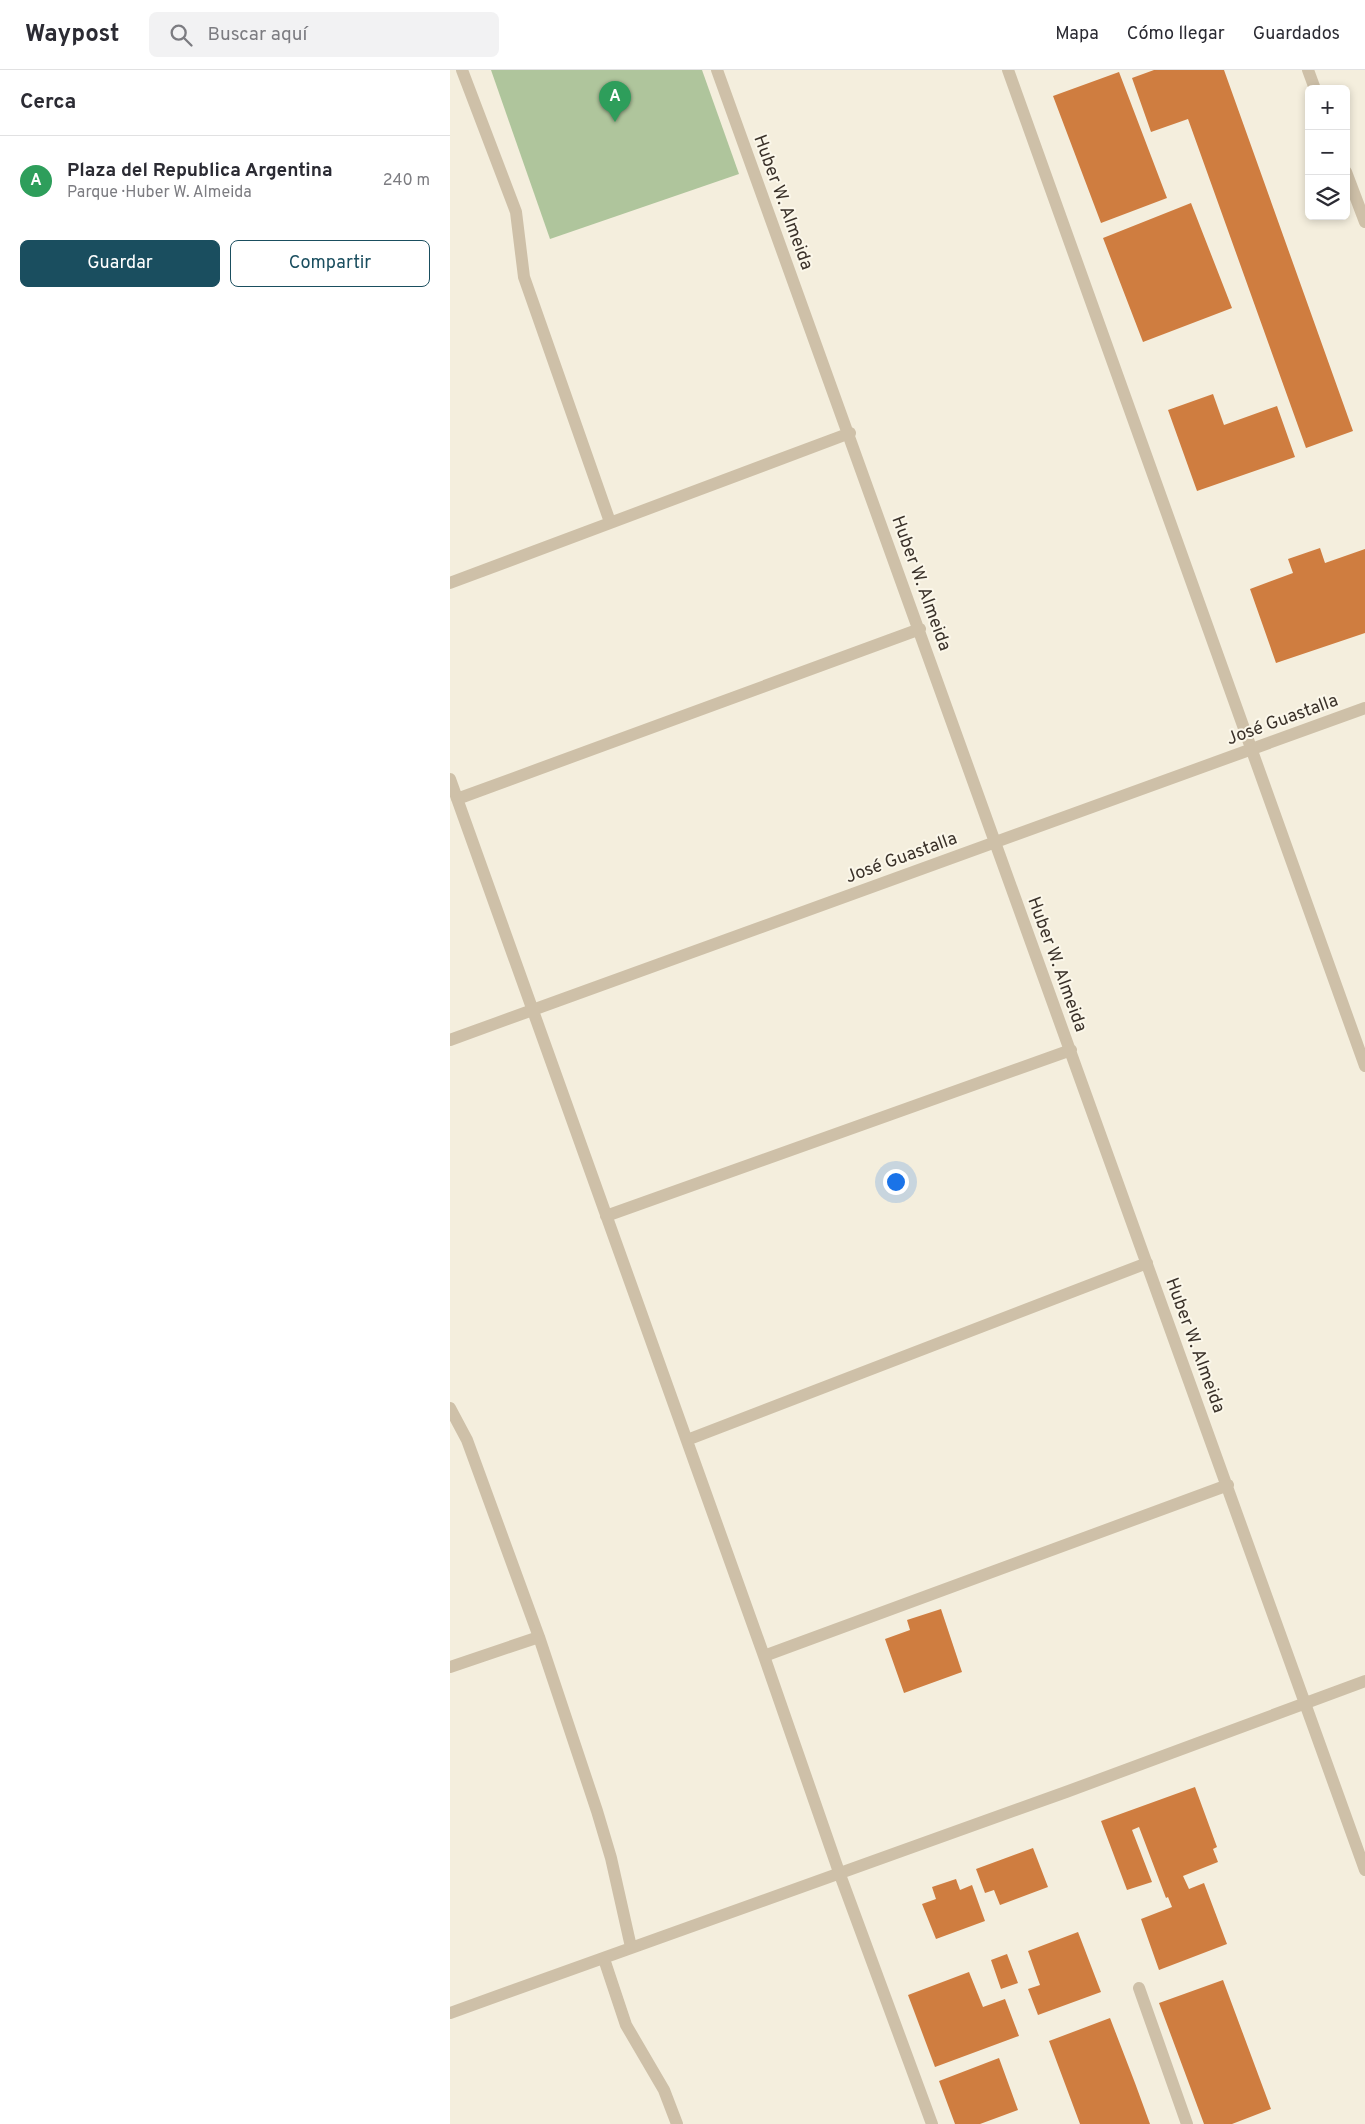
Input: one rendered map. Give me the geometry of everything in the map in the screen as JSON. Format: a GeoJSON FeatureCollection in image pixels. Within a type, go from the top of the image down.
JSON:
{"type":"FeatureCollection","features":[{"type":"Feature","properties":{"kind":"street"},"geometry":{"type":"LineString","coordinates":[[462,70],[516,212],[524,277],[610,522]]}},
{"type":"Feature","properties":{"kind":"street","name":"Huber W. Almeida"},"geometry":{"type":"LineString","coordinates":[[717,70],[850,433],[1365,1870]]}},
{"type":"Feature","properties":{"kind":"street"},"geometry":{"type":"LineString","coordinates":[[1008,70],[1365,1066]]}},
{"type":"Feature","properties":{"kind":"street"},"geometry":{"type":"LineString","coordinates":[[1308,70],[1314,85]]}},
{"type":"Feature","properties":{"kind":"street"},"geometry":{"type":"LineString","coordinates":[[1347,175],[1365,222]]}},
{"type":"Feature","properties":{"kind":"street"},"geometry":{"type":"LineString","coordinates":[[450,583],[850,433]]}},
{"type":"Feature","properties":{"kind":"street"},"geometry":{"type":"LineString","coordinates":[[457,799],[920,629]]}},
{"type":"Feature","properties":{"kind":"street","name":"José Guastalla"},"geometry":{"type":"LineString","coordinates":[[450,1040],[1365,708]]}},
{"type":"Feature","properties":{"kind":"street"},"geometry":{"type":"LineString","coordinates":[[450,779],[764,1656],[839,1872],[932,2124]]}},
{"type":"Feature","properties":{"kind":"street"},"geometry":{"type":"LineString","coordinates":[[606,1216],[1071,1050]]}},
{"type":"Feature","properties":{"kind":"street"},"geometry":{"type":"LineString","coordinates":[[687,1440],[1147,1263]]}},
{"type":"Feature","properties":{"kind":"street"},"geometry":{"type":"LineString","coordinates":[[450,1408],[467,1440],[540,1637],[611,1858],[631,1947]]}},
{"type":"Feature","properties":{"kind":"street"},"geometry":{"type":"LineString","coordinates":[[764,1656],[1228,1485]]}},
{"type":"Feature","properties":{"kind":"street"},"geometry":{"type":"LineString","coordinates":[[450,1667],[540,1637]]}},
{"type":"Feature","properties":{"kind":"street"},"geometry":{"type":"LineString","coordinates":[[450,2013],[1066,1792],[1304,1702],[1365,1681]]}},
{"type":"Feature","properties":{"kind":"street"},"geometry":{"type":"LineString","coordinates":[[604,1959],[626,2025],[664,2090],[677,2124]]}},
{"type":"Feature","properties":{"kind":"street"},"geometry":{"type":"LineString","coordinates":[[1139,1988],[1187,2124]]}},
{"type":"Feature","properties":{"kind":"green space"},"geometry":{"type":"Polygon","coordinates":[[[491,70],[702,70],[739,174],[550,239],[491,70]]]}},
{"type":"Feature","properties":{"kind":"building"},"geometry":{"type":"Polygon","coordinates":[[[1154,70],[1224,70],[1353,431],[1306,448],[1188,119],[1151,132],[1132,78],[1154,70]]]}},
{"type":"Feature","properties":{"kind":"building"},"geometry":{"type":"Polygon","coordinates":[[[1119,72],[1167,198],[1101,223],[1053,96],[1119,72]]]}},
{"type":"Feature","properties":{"kind":"building"},"geometry":{"type":"Polygon","coordinates":[[[1191,203],[1232,308],[1143,342],[1103,238],[1191,203]]]}},
{"type":"Feature","properties":{"kind":"building"},"geometry":{"type":"Polygon","coordinates":[[[1213,394],[1224,425],[1277,406],[1295,457],[1197,491],[1168,410],[1213,394]]]}},
{"type":"Feature","properties":{"kind":"building"},"geometry":{"type":"Polygon","coordinates":[[[1320,548],[1325,563],[1365,549],[1365,633],[1276,663],[1250,589],[1293,573],[1288,559],[1320,548]]]}},
{"type":"Feature","properties":{"kind":"building"},"geometry":{"type":"Polygon","coordinates":[[[941,1609],[962,1672],[904,1693],[885,1639],[910,1630],[907,1620],[941,1609]]]}},
{"type":"Feature","properties":{"kind":"building"},"geometry":{"type":"Polygon","coordinates":[[[1195,1787],[1217,1847],[1213,1849],[1218,1862],[1183,1876],[1189,1889],[1204,1883],[1227,1944],[1159,1970],[1141,1919],[1172,1907],[1168,1897],[1166,1898],[1139,1827],[1132,1830],[1152,1882],[1127,1890],[1101,1821],[1195,1787]]]}},
{"type":"Feature","properties":{"kind":"building"},"geometry":{"type":"Polygon","coordinates":[[[1033,1848],[1048,1887],[1000,1905],[994,1890],[985,1893],[976,1869],[1033,1848]]]}},
{"type":"Feature","properties":{"kind":"building"},"geometry":{"type":"Polygon","coordinates":[[[956,1879],[960,1890],[972,1885],[985,1921],[936,1939],[922,1904],[936,1899],[932,1887],[956,1879]]]}},
{"type":"Feature","properties":{"kind":"building"},"geometry":{"type":"Polygon","coordinates":[[[1078,1932],[1101,1992],[1038,2015],[1028,1989],[1040,1985],[1028,1951],[1078,1932]]]}},
{"type":"Feature","properties":{"kind":"building"},"geometry":{"type":"Polygon","coordinates":[[[1007,1954],[1018,1983],[1001,1989],[991,1960],[1007,1954]]]}},
{"type":"Feature","properties":{"kind":"building"},"geometry":{"type":"Polygon","coordinates":[[[969,1972],[983,2007],[1005,1999],[1019,2036],[935,2067],[908,1995],[969,1972]]]}},
{"type":"Feature","properties":{"kind":"building"},"geometry":{"type":"Polygon","coordinates":[[[1223,1980],[1271,2109],[1232,2124],[1204,2124],[1159,2003],[1223,1980]]]}},
{"type":"Feature","properties":{"kind":"building"},"geometry":{"type":"Polygon","coordinates":[[[1110,2018],[1150,2124],[1080,2124],[1049,2041],[1110,2018]]]}},
{"type":"Feature","properties":{"kind":"building"},"geometry":{"type":"Polygon","coordinates":[[[999,2058],[1018,2110],[980,2124],[955,2124],[939,2081],[999,2058]]]}},
{"type":"Feature","properties":{"kind":"place","name":"Plaza del Republica Argentina"},"geometry":{"type":"Point","coordinates":[615,122]}}]}
